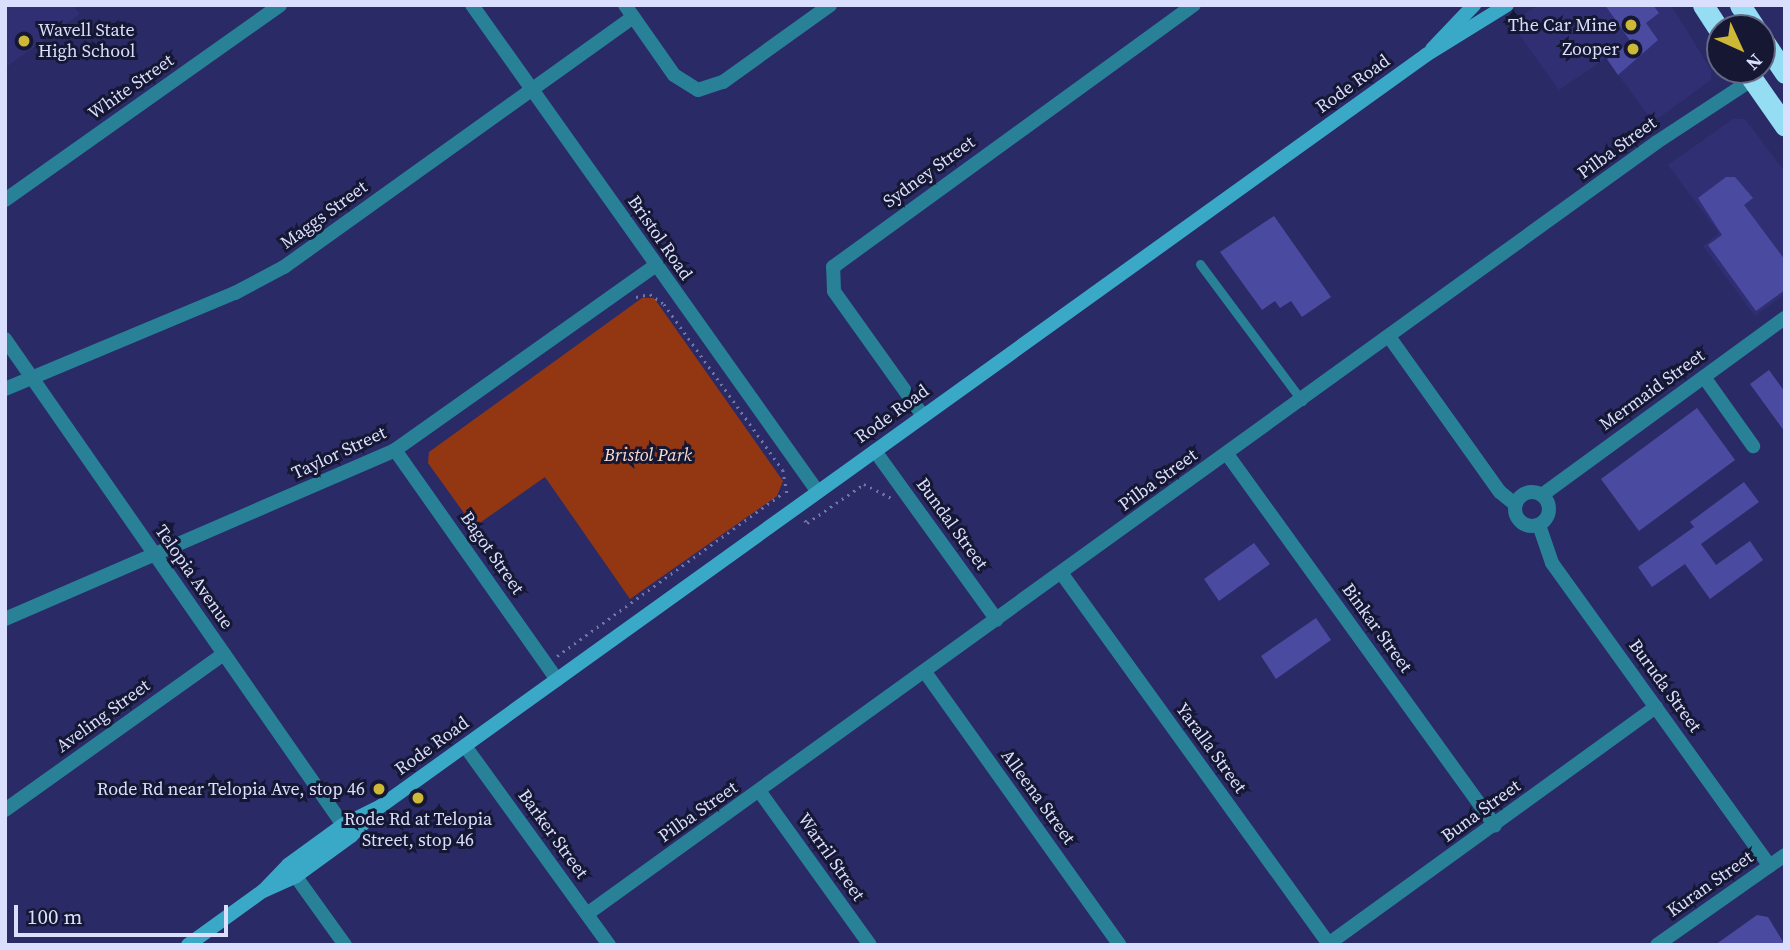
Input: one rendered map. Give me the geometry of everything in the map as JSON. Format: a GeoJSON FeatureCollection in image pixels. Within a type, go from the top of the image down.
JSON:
{"type":"FeatureCollection","features":[{"type":"Feature","properties":{"kind":"highway"},"geometry":{"type":"LineString","coordinates":[[1756,84],[1785,126]]}},
{"type":"Feature","properties":{"kind":"main road","name":"Rode Road"},"geometry":{"type":"LineString","coordinates":[[1426,55],[1474,5]]}},
{"type":"Feature","properties":{"kind":"main road","name":"Rode Road"},"geometry":{"type":"LineString","coordinates":[[188,945],[1426,55],[1507,5]]}},
{"type":"Feature","properties":{"kind":"street","name":"White Street"},"geometry":{"type":"LineString","coordinates":[[5,200],[280,5]]}},
{"type":"Feature","properties":{"kind":"street","name":"Bristol Road"},"geometry":{"type":"LineString","coordinates":[[472,5],[818,492]]}},
{"type":"Feature","properties":{"kind":"street"},"geometry":{"type":"LineString","coordinates":[[629,11],[680,82],[698,90],[723,82],[830,5]]}},
{"type":"Feature","properties":{"kind":"street","name":"Sydney Street"},"geometry":{"type":"LineString","coordinates":[[923,416],[834,291],[833,267],[1194,5]]}},
{"type":"Feature","properties":{"kind":"street","name":"Maggs Street"},"geometry":{"type":"LineString","coordinates":[[5,389],[261,281],[532,90],[629,11]]}},
{"type":"Feature","properties":{"kind":"street","name":"Pilba Street"},"geometry":{"type":"LineString","coordinates":[[587,914],[1303,401],[1735,84]]}},
{"type":"Feature","properties":{"kind":"street","name":"Taylor Street"},"geometry":{"type":"LineString","coordinates":[[5,619],[395,450],[656,265]]}},
{"type":"Feature","properties":{"kind":"street","name":"Mermaid Street"},"geometry":{"type":"LineString","coordinates":[[1542,495],[1785,318]]}},
{"type":"Feature","properties":{"kind":"street"},"geometry":{"type":"LineString","coordinates":[[1390,338],[1500,492],[1515,503]]}},
{"type":"Feature","properties":{"kind":"street","name":"Telopia Avenue"},"geometry":{"type":"LineString","coordinates":[[5,339],[347,830]]}},
{"type":"Feature","properties":{"kind":"street"},"geometry":{"type":"LineString","coordinates":[[1704,377],[1753,446]]}},
{"type":"Feature","properties":{"kind":"street","name":"Bagot Street"},"geometry":{"type":"LineString","coordinates":[[395,450],[557,680]]}},
{"type":"Feature","properties":{"kind":"street","name":"Bundal Street"},"geometry":{"type":"LineString","coordinates":[[875,451],[997,620]]}},
{"type":"Feature","properties":{"kind":"street","name":"Binkar Street"},"geometry":{"type":"LineString","coordinates":[[1227,454],[1495,825]]}},
{"type":"Feature","properties":{"kind":"street"},"geometry":{"type":"LineString","coordinates":[[1527,492],[1542,495],[1549,511],[1539,525],[1522,524],[1515,515],[1515,503],[1527,492]]}},
{"type":"Feature","properties":{"kind":"street","name":"Buruda Street"},"geometry":{"type":"LineString","coordinates":[[1539,525],[1552,563],[1656,707],[1780,862]]}},
{"type":"Feature","properties":{"kind":"street","name":"Yaralla Street"},"geometry":{"type":"LineString","coordinates":[[1062,574],[1328,944]]}},
{"type":"Feature","properties":{"kind":"street","name":"Aveling Street"},"geometry":{"type":"LineString","coordinates":[[5,810],[224,654]]}},
{"type":"Feature","properties":{"kind":"street","name":"Alleena Street"},"geometry":{"type":"LineString","coordinates":[[925,672],[1120,945]]}},
{"type":"Feature","properties":{"kind":"street","name":"Buna Street"},"geometry":{"type":"LineString","coordinates":[[1328,944],[1656,707]]}},
{"type":"Feature","properties":{"kind":"street","name":"Barker Street"},"geometry":{"type":"LineString","coordinates":[[465,746],[609,945]]}},
{"type":"Feature","properties":{"kind":"street","name":"Warril Street"},"geometry":{"type":"LineString","coordinates":[[760,792],[870,945]]}},
{"type":"Feature","properties":{"kind":"street","name":"Kuran Street"},"geometry":{"type":"LineString","coordinates":[[1657,945],[1780,862]]}},
{"type":"Feature","properties":{"kind":"street"},"geometry":{"type":"LineString","coordinates":[[292,871],[345,945]]}},
{"type":"Feature","properties":{"kind":"lane"},"geometry":{"type":"LineString","coordinates":[[1200,264],[1303,401]]}},
{"type":"Feature","properties":{"kind":"path"},"geometry":{"type":"LineString","coordinates":[[557,656],[784,492],[787,480],[783,470],[664,304],[650,294],[635,298]]}},
{"type":"Feature","properties":{"kind":"path"},"geometry":{"type":"LineString","coordinates":[[804,519],[807,523],[864,484],[876,488],[883,497],[911,500]]}},
{"type":"Feature","properties":{"kind":"path"},"geometry":{"type":"LineString","coordinates":[[784,492],[788,498]]}},
{"type":"Feature","properties":{"kind":"shaded area","name":"Wavell State High School"},"geometry":{"type":"Polygon","coordinates":[[[5,5],[73,5],[80,14],[5,68],[5,5]]]}},
{"type":"Feature","properties":{"kind":"shaded area"},"geometry":{"type":"Polygon","coordinates":[[[1539,5],[1671,5],[1706,62],[1706,84],[1653,122],[1606,58],[1559,90],[1510,22],[1539,5]]]}},
{"type":"Feature","properties":{"kind":"shaded area"},"geometry":{"type":"Polygon","coordinates":[[[1733,119],[1745,119],[1785,172],[1785,294],[1755,316],[1703,246],[1719,233],[1668,165],[1733,119]]]}},
{"type":"Feature","properties":{"kind":"green space","name":"Bristol Park"},"geometry":{"type":"Polygon","coordinates":[[[642,298],[654,298],[783,481],[777,496],[630,599],[545,477],[474,527],[428,463],[429,452],[642,298]]]}},
{"type":"Feature","properties":{"kind":"building"},"geometry":{"type":"Polygon","coordinates":[[[1605,5],[1653,5],[1659,13],[1646,23],[1658,40],[1618,75],[1607,59],[1631,42],[1605,5]]]}},
{"type":"Feature","properties":{"kind":"building"},"geometry":{"type":"Polygon","coordinates":[[[1726,177],[1735,177],[1753,198],[1744,205],[1785,260],[1785,290],[1756,311],[1708,245],[1722,235],[1698,198],[1726,177]]]}},
{"type":"Feature","properties":{"kind":"building"},"geometry":{"type":"Polygon","coordinates":[[[1274,216],[1331,297],[1302,317],[1291,301],[1280,308],[1275,301],[1262,310],[1220,252],[1274,216]]]}},
{"type":"Feature","properties":{"kind":"building"},"geometry":{"type":"Polygon","coordinates":[[[1769,370],[1785,392],[1785,432],[1750,384],[1769,370]]]}},
{"type":"Feature","properties":{"kind":"building"},"geometry":{"type":"Polygon","coordinates":[[[1697,408],[1735,460],[1639,531],[1601,479],[1697,408]]]}},
{"type":"Feature","properties":{"kind":"building"},"geometry":{"type":"Polygon","coordinates":[[[1744,482],[1759,502],[1701,544],[1716,565],[1750,541],[1763,560],[1710,599],[1685,564],[1652,587],[1638,567],[1694,527],[1690,522],[1744,482]]]}},
{"type":"Feature","properties":{"kind":"building"},"geometry":{"type":"Polygon","coordinates":[[[1254,543],[1270,564],[1219,601],[1204,579],[1254,543]]]}},
{"type":"Feature","properties":{"kind":"building"},"geometry":{"type":"Polygon","coordinates":[[[1316,618],[1331,640],[1276,679],[1261,656],[1316,618]]]}},
{"type":"Feature","properties":{"kind":"building"},"geometry":{"type":"Polygon","coordinates":[[[1757,915],[1768,917],[1785,945],[1715,945],[1757,915]]]}},
{"type":"Feature","properties":{"kind":"place","name":"The Car Mine"},"geometry":{"type":"Point","coordinates":[1631,25]}},
{"type":"Feature","properties":{"kind":"place","name":"Wavell State High School"},"geometry":{"type":"Point","coordinates":[24,41]}},
{"type":"Feature","properties":{"kind":"place","name":"Zooper"},"geometry":{"type":"Point","coordinates":[1633,49]}},
{"type":"Feature","properties":{"kind":"place","name":"Rode Rd near Telopia Ave, stop 46"},"geometry":{"type":"Point","coordinates":[379,789]}},
{"type":"Feature","properties":{"kind":"place","name":"Rode Rd at Telopia Street, stop 46"},"geometry":{"type":"Point","coordinates":[418,798]}}]}
